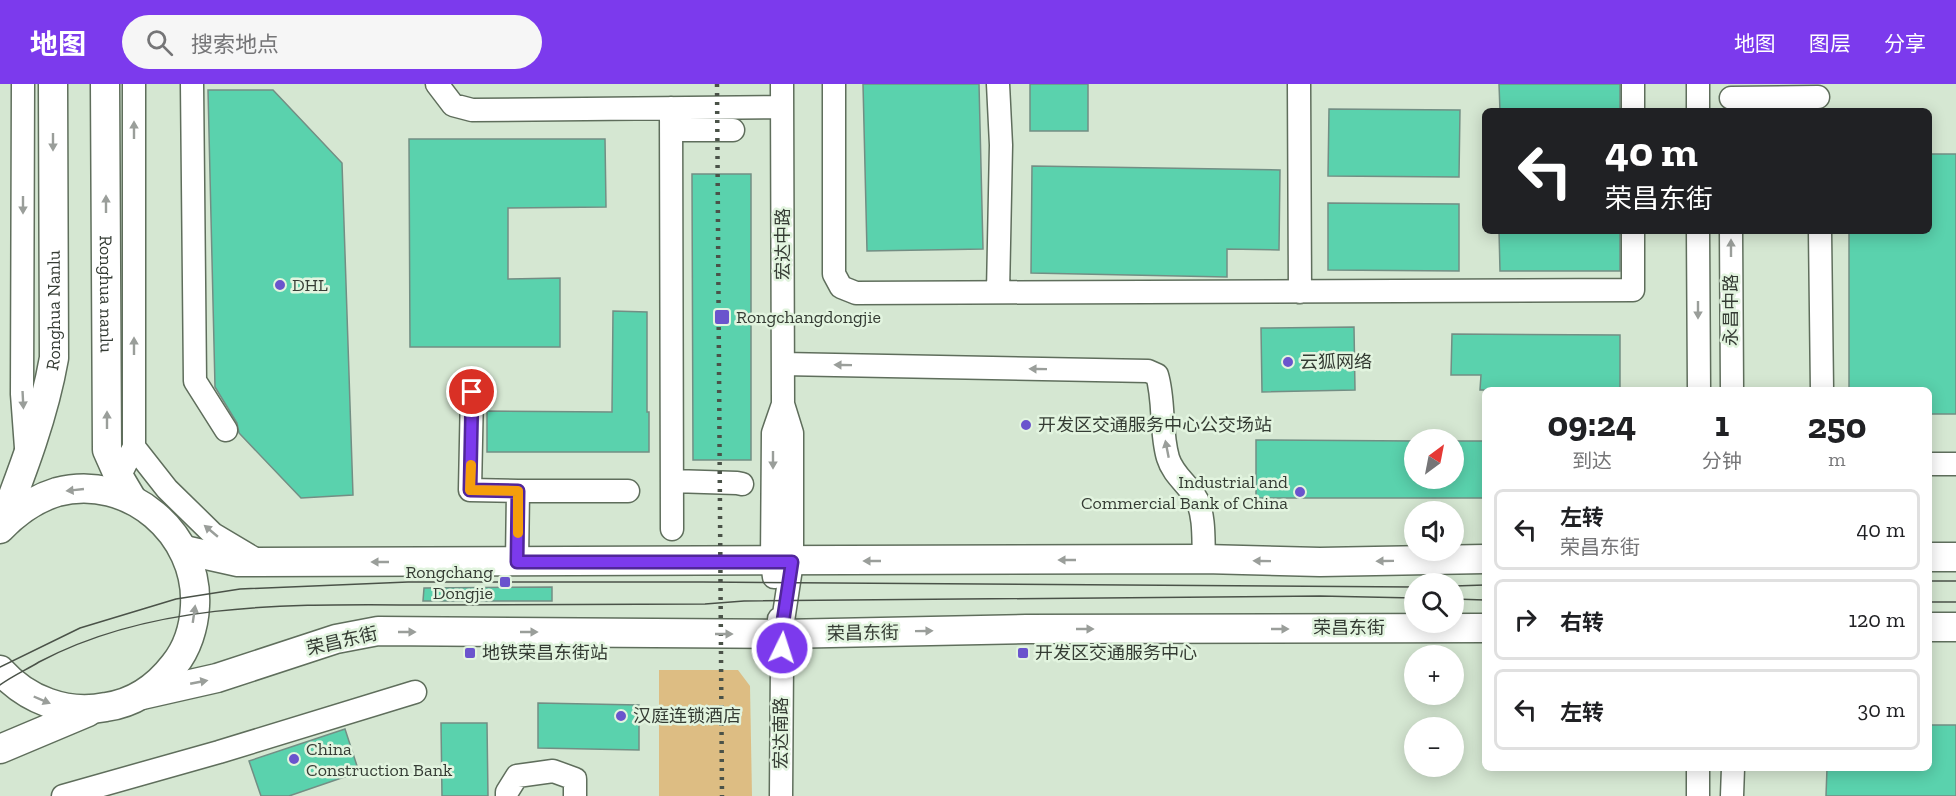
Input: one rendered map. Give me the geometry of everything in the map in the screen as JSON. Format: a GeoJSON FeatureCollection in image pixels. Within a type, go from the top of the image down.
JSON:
{"type":"FeatureCollection","features":[{"type":"Feature","properties":{"kind":"main road","name":"Ronghua Nanlu"},"geometry":{"type":"LineString","coordinates":[[0,528],[27,457],[49,387],[54,358],[53,84]]}},
{"type":"Feature","properties":{"kind":"main road","name":"Ronghua nanlu"},"geometry":{"type":"LineString","coordinates":[[105,84],[107,450],[125,488]]}},
{"type":"Feature","properties":{"kind":"main road"},"geometry":{"type":"LineString","coordinates":[[0,528],[20,510],[38,499],[57,492],[125,488],[170,529],[184,550],[193,573],[196,595],[195,614],[190,634],[180,658],[165,677],[142,695],[118,705],[92,710],[0,749]]}},
{"type":"Feature","properties":{"kind":"main road"},"geometry":{"type":"LineString","coordinates":[[184,550],[238,562],[1204,559],[1320,562],[1482,559]]}},
{"type":"Feature","properties":{"kind":"main road"},"geometry":{"type":"LineString","coordinates":[[1932,556],[1956,556]]}},
{"type":"Feature","properties":{"kind":"main road"},"geometry":{"type":"LineString","coordinates":[[1932,627],[1956,627]]}},
{"type":"Feature","properties":{"kind":"main road","name":"荣昌东街"},"geometry":{"type":"LineString","coordinates":[[142,695],[217,678],[336,639],[378,631],[781,634],[1038,629],[1482,628]]}},
{"type":"Feature","properties":{"kind":"main road"},"geometry":{"type":"LineString","coordinates":[[0,670],[29,695],[57,707],[92,710]]}},
{"type":"Feature","properties":{"kind":"street"},"geometry":{"type":"LineString","coordinates":[[23,84],[22,394],[27,457]]}},
{"type":"Feature","properties":{"kind":"street"},"geometry":{"type":"LineString","coordinates":[[125,488],[134,447],[134,84]]}},
{"type":"Feature","properties":{"kind":"street"},"geometry":{"type":"LineString","coordinates":[[192,84],[195,381],[226,430]]}},
{"type":"Feature","properties":{"kind":"street","name":"宏达中路"},"geometry":{"type":"LineString","coordinates":[[782,84],[783,404],[792,433],[782,562]]}},
{"type":"Feature","properties":{"kind":"street"},"geometry":{"type":"LineString","coordinates":[[834,84],[834,274],[841,287],[856,293],[1633,290],[1633,234]]}},
{"type":"Feature","properties":{"kind":"street"},"geometry":{"type":"LineString","coordinates":[[998,84],[1001,145],[998,292]]}},
{"type":"Feature","properties":{"kind":"street"},"geometry":{"type":"LineString","coordinates":[[1299,84],[1300,292]]}},
{"type":"Feature","properties":{"kind":"street"},"geometry":{"type":"LineString","coordinates":[[1633,84],[1633,108]]}},
{"type":"Feature","properties":{"kind":"street"},"geometry":{"type":"LineString","coordinates":[[1698,84],[1698,108]]}},
{"type":"Feature","properties":{"kind":"street"},"geometry":{"type":"LineString","coordinates":[[434,86],[453,105],[472,110],[671,119],[733,130]]}},
{"type":"Feature","properties":{"kind":"street"},"geometry":{"type":"LineString","coordinates":[[1731,98],[1818,97]]}},
{"type":"Feature","properties":{"kind":"street"},"geometry":{"type":"LineString","coordinates":[[671,119],[782,107]]}},
{"type":"Feature","properties":{"kind":"street"},"geometry":{"type":"LineString","coordinates":[[671,119],[672,529]]}},
{"type":"Feature","properties":{"kind":"street","name":"永昌中路"},"geometry":{"type":"LineString","coordinates":[[1698,234],[1699,387]]}},
{"type":"Feature","properties":{"kind":"street","name":"永昌中路"},"geometry":{"type":"LineString","coordinates":[[1731,234],[1732,387]]}},
{"type":"Feature","properties":{"kind":"street"},"geometry":{"type":"LineString","coordinates":[[1820,234],[1822,387]]}},
{"type":"Feature","properties":{"kind":"street"},"geometry":{"type":"LineString","coordinates":[[783,364],[1148,371],[1157,375],[1161,387],[1162,428],[1169,460],[1179,478],[1196,499],[1203,519],[1204,559]]}},
{"type":"Feature","properties":{"kind":"street"},"geometry":{"type":"LineString","coordinates":[[472,392],[470,490],[628,491]]}},
{"type":"Feature","properties":{"kind":"street"},"geometry":{"type":"LineString","coordinates":[[134,447],[166,489],[213,534],[261,562]]}},
{"type":"Feature","properties":{"kind":"street"},"geometry":{"type":"LineString","coordinates":[[1932,464],[1956,464]]}},
{"type":"Feature","properties":{"kind":"street"},"geometry":{"type":"LineString","coordinates":[[672,481],[742,484]]}},
{"type":"Feature","properties":{"kind":"street"},"geometry":{"type":"LineString","coordinates":[[517,562],[518,491]]}},
{"type":"Feature","properties":{"kind":"street","name":"宏达南路"},"geometry":{"type":"LineString","coordinates":[[781,796],[782,562]]}},
{"type":"Feature","properties":{"kind":"street"},"geometry":{"type":"LineString","coordinates":[[63,796],[219,752],[415,692]]}},
{"type":"Feature","properties":{"kind":"street"},"geometry":{"type":"LineString","coordinates":[[507,796],[517,776],[553,771],[575,779],[575,796]]}},
{"type":"Feature","properties":{"kind":"street"},"geometry":{"type":"LineString","coordinates":[[1698,771],[1698,796]]}},
{"type":"Feature","properties":{"kind":"street"},"geometry":{"type":"LineString","coordinates":[[1732,771],[1732,796]]}},
{"type":"Feature","properties":{"kind":"shaded area"},"geometry":{"type":"Polygon","coordinates":[[[659,670],[738,670],[750,686],[752,796],[659,796],[659,670]]]}},
{"type":"Feature","properties":{"kind":"building"},"geometry":{"type":"Polygon","coordinates":[[[863,84],[979,84],[983,249],[867,251],[863,84]]]}},
{"type":"Feature","properties":{"kind":"building"},"geometry":{"type":"Polygon","coordinates":[[[1030,84],[1088,84],[1088,131],[1030,131],[1030,84]]]}},
{"type":"Feature","properties":{"kind":"building"},"geometry":{"type":"Polygon","coordinates":[[[1499,84],[1620,84],[1620,108],[1500,108],[1499,84]]]}},
{"type":"Feature","properties":{"kind":"building","name":"DHL"},"geometry":{"type":"Polygon","coordinates":[[[208,90],[273,90],[342,163],[353,495],[301,498],[239,433],[237,423],[215,387],[208,90]]]}},
{"type":"Feature","properties":{"kind":"building"},"geometry":{"type":"Polygon","coordinates":[[[1329,109],[1460,110],[1459,177],[1328,176],[1329,109]]]}},
{"type":"Feature","properties":{"kind":"building"},"geometry":{"type":"Polygon","coordinates":[[[409,139],[605,139],[606,207],[508,208],[508,279],[560,278],[560,347],[410,347],[409,139]]]}},
{"type":"Feature","properties":{"kind":"building"},"geometry":{"type":"Polygon","coordinates":[[[1932,154],[1956,154],[1956,414],[1932,414],[1932,387],[1849,387],[1849,234],[1932,234],[1932,154]]]}},
{"type":"Feature","properties":{"kind":"building"},"geometry":{"type":"Polygon","coordinates":[[[1032,166],[1280,170],[1279,250],[1227,249],[1227,277],[1031,273],[1032,166]]]}},
{"type":"Feature","properties":{"kind":"building","name":"Rongchangdongjie"},"geometry":{"type":"Polygon","coordinates":[[[692,174],[751,174],[751,460],[693,460],[692,174]]]}},
{"type":"Feature","properties":{"kind":"building"},"geometry":{"type":"Polygon","coordinates":[[[1328,203],[1459,204],[1459,271],[1328,270],[1328,203]]]}},
{"type":"Feature","properties":{"kind":"building"},"geometry":{"type":"Polygon","coordinates":[[[1499,234],[1620,234],[1620,271],[1500,271],[1499,234]]]}},
{"type":"Feature","properties":{"kind":"building"},"geometry":{"type":"Polygon","coordinates":[[[613,311],[647,312],[649,452],[487,452],[487,411],[612,412],[613,311]]]}},
{"type":"Feature","properties":{"kind":"building"},"geometry":{"type":"Polygon","coordinates":[[[1354,327],[1355,390],[1262,392],[1261,328],[1354,327]]]}},
{"type":"Feature","properties":{"kind":"building"},"geometry":{"type":"Polygon","coordinates":[[[1452,334],[1620,335],[1620,387],[1482,387],[1480,390],[1481,375],[1451,375],[1452,334]]]}},
{"type":"Feature","properties":{"kind":"building"},"geometry":{"type":"Polygon","coordinates":[[[1256,440],[1404,441],[1404,489],[1464,489],[1464,441],[1482,441],[1482,498],[1256,498],[1256,440]]]}},
{"type":"Feature","properties":{"kind":"building"},"geometry":{"type":"Polygon","coordinates":[[[552,587],[552,601],[423,601],[424,588],[552,587]]]}},
{"type":"Feature","properties":{"kind":"building"},"geometry":{"type":"Polygon","coordinates":[[[538,703],[639,705],[639,750],[538,748],[538,703]]]}},
{"type":"Feature","properties":{"kind":"building"},"geometry":{"type":"Polygon","coordinates":[[[441,723],[487,723],[488,796],[442,796],[441,723]]]}},
{"type":"Feature","properties":{"kind":"building"},"geometry":{"type":"Polygon","coordinates":[[[1932,725],[1956,725],[1956,796],[1826,796],[1827,771],[1932,771],[1932,725]]]}},
{"type":"Feature","properties":{"kind":"building"},"geometry":{"type":"Polygon","coordinates":[[[345,729],[359,772],[289,796],[261,796],[249,761],[345,729]]]}},
{"type":"Feature","properties":{"kind":"tram line"},"geometry":{"type":"LineString","coordinates":[[1932,581],[1956,581]]}},
{"type":"Feature","properties":{"kind":"tram line"},"geometry":{"type":"LineString","coordinates":[[0,667],[80,628],[176,599],[240,589],[408,582],[1404,587]]}},
{"type":"Feature","properties":{"kind":"tram line"},"geometry":{"type":"LineString","coordinates":[[1464,586],[1482,585]]}},
{"type":"Feature","properties":{"kind":"tram line"},"geometry":{"type":"LineString","coordinates":[[0,685],[39,662],[85,641],[133,626],[183,616],[284,606],[705,604],[744,601],[1320,596],[1404,598]]}},
{"type":"Feature","properties":{"kind":"tram line"},"geometry":{"type":"LineString","coordinates":[[1464,599],[1482,600]]}},
{"type":"Feature","properties":{"kind":"tram line"},"geometry":{"type":"LineString","coordinates":[[1932,602],[1956,602]]}},
{"type":"Feature","properties":{"kind":"railway"},"geometry":{"type":"LineString","coordinates":[[717,84],[722,796]]}},
{"type":"Feature","properties":{"kind":"slow traffic"},"geometry":{"type":"LineString","coordinates":[[471,465],[470,490],[518,491],[518,533]]}},
{"type":"Feature","properties":{"kind":"place","name":"DHL"},"geometry":{"type":"Point","coordinates":[280,285]}},
{"type":"Feature","properties":{"kind":"place","name":"Rongchangdongjie"},"geometry":{"type":"Point","coordinates":[722,317]}},
{"type":"Feature","properties":{"kind":"place","name":"云狐网络"},"geometry":{"type":"Point","coordinates":[1288,362]}},
{"type":"Feature","properties":{"kind":"place","name":"开发区交通服务中心公交场站"},"geometry":{"type":"Point","coordinates":[1026,425]}},
{"type":"Feature","properties":{"kind":"place","name":"Industrial and Commercial Bank of China"},"geometry":{"type":"Point","coordinates":[1300,492]}},
{"type":"Feature","properties":{"kind":"place","name":"Rongchang Dongjie"},"geometry":{"type":"Point","coordinates":[505,582]}},
{"type":"Feature","properties":{"kind":"place","name":"地铁荣昌东街站"},"geometry":{"type":"Point","coordinates":[470,653]}},
{"type":"Feature","properties":{"kind":"place","name":"开发区交通服务中心"},"geometry":{"type":"Point","coordinates":[1023,653]}},
{"type":"Feature","properties":{"kind":"place","name":"汉庭连锁酒店"},"geometry":{"type":"Point","coordinates":[621,716]}},
{"type":"Feature","properties":{"kind":"place","name":"China Construction Bank"},"geometry":{"type":"Point","coordinates":[294,759]}},
{"type":"Feature","properties":{"kind":"route"},"geometry":{"type":"LineString","coordinates":[[472,392],[470,490],[518,491],[517,562],[792,562],[781,634],[782,648]]}}]}
